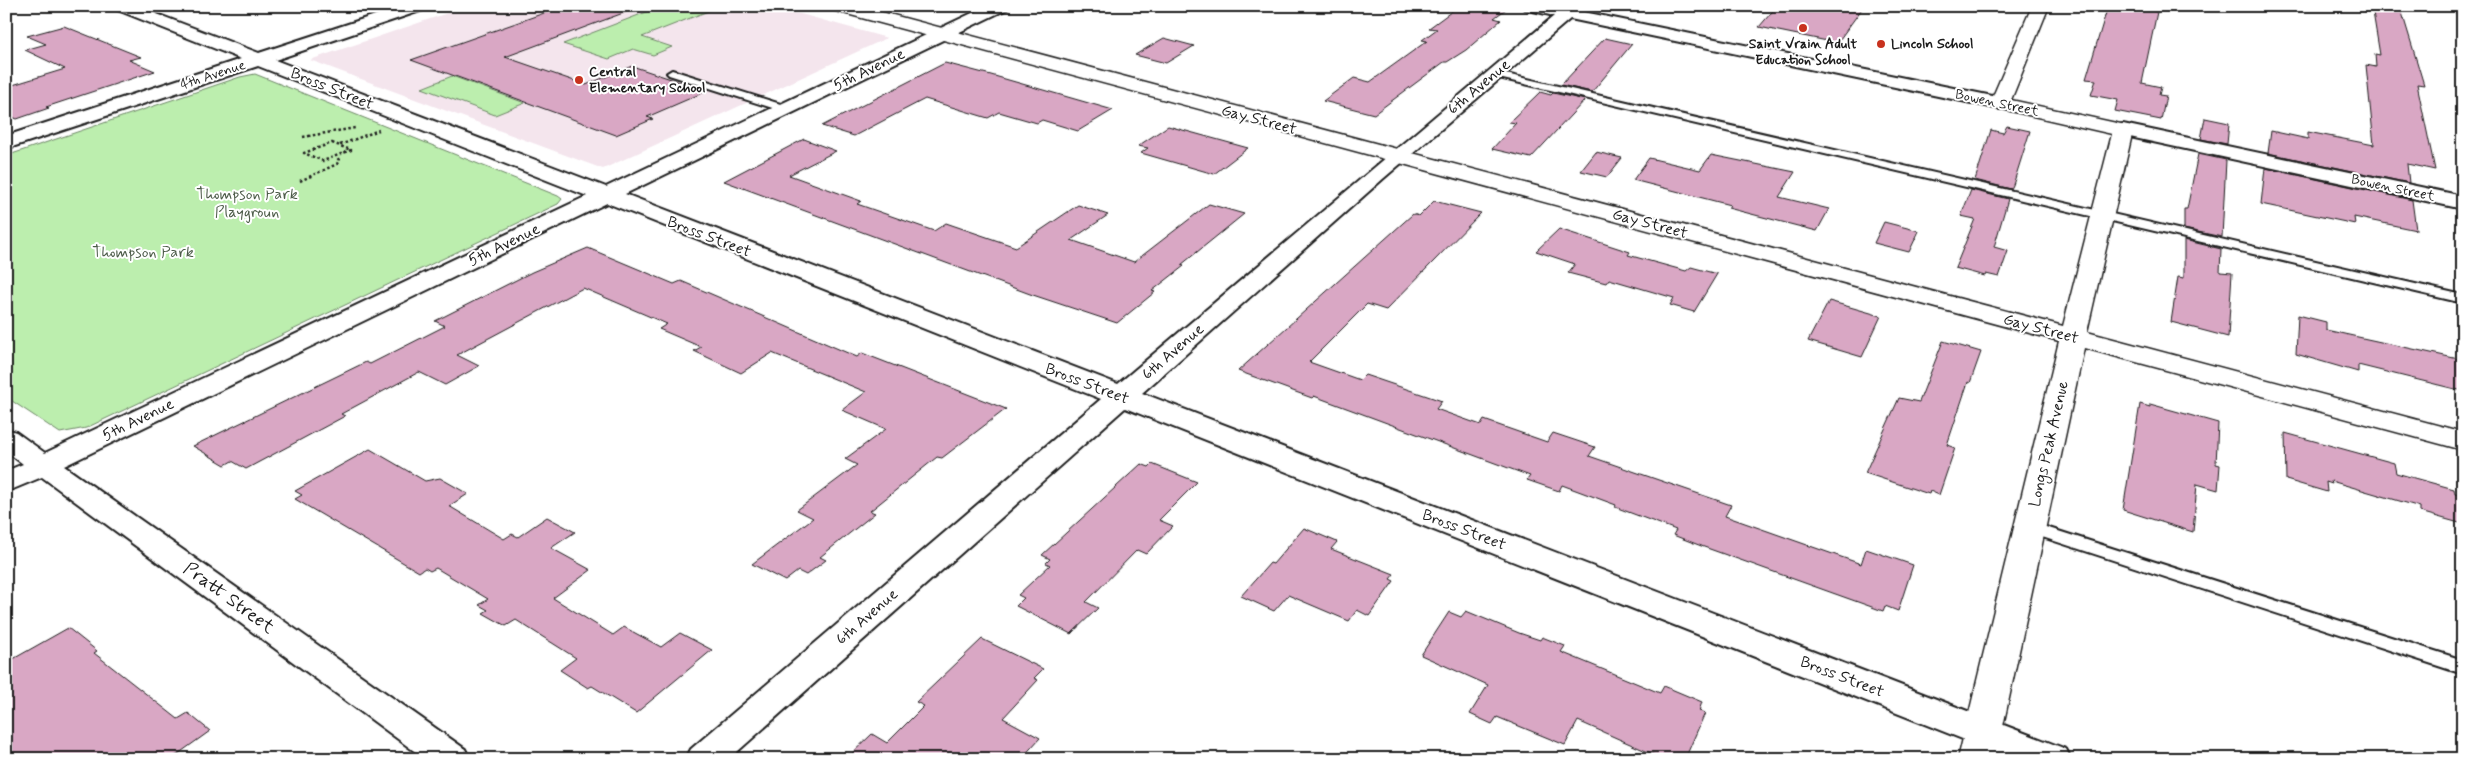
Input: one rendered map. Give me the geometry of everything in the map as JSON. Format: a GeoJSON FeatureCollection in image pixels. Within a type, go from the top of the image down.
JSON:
{"type":"FeatureCollection","features":[{"type":"Feature","properties":{"kind":"street","name":"Bross Street"},"geometry":{"type":"LineString","coordinates":[[121,6],[1121,397],[1980,745],[2053,759]]}},
{"type":"Feature","properties":{"kind":"street","name":"4th Avenue"},"geometry":{"type":"LineString","coordinates":[[6,143],[420,6]]}},
{"type":"Feature","properties":{"kind":"street","name":"Gay Street"},"geometry":{"type":"LineString","coordinates":[[838,6],[2463,441]]}},
{"type":"Feature","properties":{"kind":"street","name":"5th Avenue"},"geometry":{"type":"LineString","coordinates":[[6,483],[1001,6]]}},
{"type":"Feature","properties":{"kind":"street","name":"Bowen Street"},"geometry":{"type":"LineString","coordinates":[[1531,6],[1570,10],[2463,202]]}},
{"type":"Feature","properties":{"kind":"street"},"geometry":{"type":"LineString","coordinates":[[2000,103],[2041,6]]}},
{"type":"Feature","properties":{"kind":"street","name":"6th Avenue"},"geometry":{"type":"LineString","coordinates":[[704,759],[1397,157],[1570,10]]}},
{"type":"Feature","properties":{"kind":"street","name":"Longs Peak Avenue"},"geometry":{"type":"LineString","coordinates":[[1980,745],[2073,337],[2123,130]]}},
{"type":"Feature","properties":{"kind":"street","name":"Pratt Street"},"geometry":{"type":"LineString","coordinates":[[6,438],[452,759]]}},
{"type":"Feature","properties":{"kind":"lane"},"geometry":{"type":"LineString","coordinates":[[672,73],[786,110]]}},
{"type":"Feature","properties":{"kind":"lane"},"geometry":{"type":"LineString","coordinates":[[1493,74],[2463,299]]}},
{"type":"Feature","properties":{"kind":"lane"},"geometry":{"type":"LineString","coordinates":[[2030,527],[2463,667]]}},
{"type":"Feature","properties":{"kind":"path"},"geometry":{"type":"LineString","coordinates":[[340,146],[408,119]]}},
{"type":"Feature","properties":{"kind":"path"},"geometry":{"type":"LineString","coordinates":[[303,137],[355,128]]}},
{"type":"Feature","properties":{"kind":"path"},"geometry":{"type":"LineString","coordinates":[[332,142],[340,146],[351,150],[323,162],[304,154],[332,142]]}},
{"type":"Feature","properties":{"kind":"path"},"geometry":{"type":"LineString","coordinates":[[300,181],[337,164],[339,160],[336,156]]}},
{"type":"Feature","properties":{"kind":"shaded area","name":"Central Elementary School"},"geometry":{"type":"Polygon","coordinates":[[[468,6],[772,6],[887,38],[603,169],[310,60],[468,6]]]}},
{"type":"Feature","properties":{"kind":"green space"},"geometry":{"type":"Polygon","coordinates":[[[653,6],[721,6],[642,37],[672,47],[653,55],[633,49],[609,59],[563,44],[657,8],[653,6]]]}},
{"type":"Feature","properties":{"kind":"green space","name":"Thompson Park"},"geometry":{"type":"Polygon","coordinates":[[[255,74],[562,199],[558,204],[86,428],[60,433],[6,397],[6,156],[240,77],[255,74]]]}},
{"type":"Feature","properties":{"kind":"green space"},"geometry":{"type":"Polygon","coordinates":[[[452,76],[525,103],[495,115],[422,88],[452,76]]]}},
{"type":"Feature","properties":{"kind":"building","name":"Central Elementary School"},"geometry":{"type":"Polygon","coordinates":[[[564,6],[634,6],[634,9],[505,57],[586,85],[632,66],[707,91],[647,117],[653,119],[616,135],[411,60],[564,6]]]}},
{"type":"Feature","properties":{"kind":"building"},"geometry":{"type":"Polygon","coordinates":[[[1459,6],[1510,6],[1494,18],[1501,20],[1466,50],[1444,62],[1374,114],[1323,101],[1354,78],[1370,82],[1427,41],[1422,40],[1437,29],[1429,28],[1459,6]]]}},
{"type":"Feature","properties":{"kind":"building"},"geometry":{"type":"Polygon","coordinates":[[[1777,6],[1864,6],[1837,43],[1759,27],[1777,6]]]}},
{"type":"Feature","properties":{"kind":"building"},"geometry":{"type":"Polygon","coordinates":[[[2108,6],[2124,6],[2157,12],[2142,83],[2161,87],[2159,95],[2166,96],[2161,120],[2115,111],[2118,100],[2091,95],[2096,80],[2086,79],[2108,6]]]}},
{"type":"Feature","properties":{"kind":"building"},"geometry":{"type":"Polygon","coordinates":[[[2372,6],[2400,6],[2424,85],[2417,84],[2435,170],[2407,164],[2409,183],[2268,153],[2271,131],[2308,139],[2308,132],[2374,145],[2366,65],[2376,67],[2375,54],[2380,55],[2372,6]]]}},
{"type":"Feature","properties":{"kind":"building"},"geometry":{"type":"Polygon","coordinates":[[[64,26],[141,57],[129,60],[155,71],[46,107],[49,108],[17,119],[6,114],[6,87],[65,69],[25,50],[46,44],[27,36],[64,26]]]}},
{"type":"Feature","properties":{"kind":"building"},"geometry":{"type":"Polygon","coordinates":[[[1164,38],[1194,46],[1166,63],[1135,55],[1164,38]]]}},
{"type":"Feature","properties":{"kind":"building"},"geometry":{"type":"Polygon","coordinates":[[[1605,38],[1632,44],[1592,92],[1561,85],[1605,38]]]}},
{"type":"Feature","properties":{"kind":"building"},"geometry":{"type":"Polygon","coordinates":[[[945,63],[1113,110],[1078,131],[1042,120],[1037,123],[999,112],[988,118],[925,99],[854,136],[822,126],[945,63]]]}},
{"type":"Feature","properties":{"kind":"building"},"geometry":{"type":"Polygon","coordinates":[[[1540,92],[1585,100],[1531,158],[1492,149],[1516,123],[1509,122],[1540,92]]]}},
{"type":"Feature","properties":{"kind":"building"},"geometry":{"type":"Polygon","coordinates":[[[2205,118],[2229,123],[2227,144],[2201,139],[2205,118]]]}},
{"type":"Feature","properties":{"kind":"building"},"geometry":{"type":"Polygon","coordinates":[[[1168,126],[1248,148],[1214,174],[1141,153],[1148,148],[1138,146],[1168,126]]]}},
{"type":"Feature","properties":{"kind":"building"},"geometry":{"type":"Polygon","coordinates":[[[2007,126],[2030,131],[2011,189],[1975,180],[1991,130],[2003,133],[2007,126]]]}},
{"type":"Feature","properties":{"kind":"building"},"geometry":{"type":"Polygon","coordinates":[[[804,139],[836,151],[789,175],[861,201],[857,204],[934,231],[946,223],[1016,247],[1078,205],[1108,215],[1071,240],[1134,262],[1209,204],[1244,214],[1181,265],[1184,266],[1152,291],[1155,292],[1117,323],[1030,294],[724,181],[804,139]]]}},
{"type":"Feature","properties":{"kind":"building"},"geometry":{"type":"Polygon","coordinates":[[[1596,152],[1622,158],[1607,177],[1581,171],[1596,152]]]}},
{"type":"Feature","properties":{"kind":"building"},"geometry":{"type":"Polygon","coordinates":[[[2198,154],[2226,160],[2222,237],[2184,229],[2184,209],[2187,209],[2198,154]]]}},
{"type":"Feature","properties":{"kind":"building"},"geometry":{"type":"Polygon","coordinates":[[[1711,155],[1795,172],[1779,197],[1829,209],[1817,231],[1728,208],[1730,205],[1633,180],[1649,158],[1700,170],[1711,155]]]}},
{"type":"Feature","properties":{"kind":"building"},"geometry":{"type":"Polygon","coordinates":[[[2265,168],[2412,200],[2416,230],[2354,217],[2355,224],[2261,204],[2265,168]]]}},
{"type":"Feature","properties":{"kind":"building"},"geometry":{"type":"Polygon","coordinates":[[[1971,190],[2008,199],[1994,247],[2008,251],[1999,277],[1986,274],[1985,276],[1955,268],[1975,219],[1961,216],[1971,190]]]}},
{"type":"Feature","properties":{"kind":"building"},"geometry":{"type":"Polygon","coordinates":[[[1434,201],[1481,213],[1386,310],[1367,304],[1309,362],[1360,380],[1365,375],[1442,401],[1436,409],[1481,425],[1484,420],[1547,442],[1553,433],[1595,447],[1589,456],[1731,505],[1725,516],[1861,564],[1866,549],[1913,565],[1898,611],[1885,606],[1883,611],[1704,547],[1673,535],[1676,530],[1615,507],[1616,505],[1562,485],[1559,491],[1527,480],[1530,476],[1314,396],[1312,398],[1238,371],[1413,214],[1419,216],[1434,201]]]}},
{"type":"Feature","properties":{"kind":"building"},"geometry":{"type":"Polygon","coordinates":[[[1884,222],[1919,231],[1909,252],[1874,243],[1884,222]]]}},
{"type":"Feature","properties":{"kind":"building"},"geometry":{"type":"Polygon","coordinates":[[[1559,229],[1630,252],[1628,255],[1686,271],[1691,267],[1717,274],[1694,312],[1670,305],[1674,298],[1609,279],[1606,283],[1568,273],[1575,264],[1536,251],[1559,229]]]}},
{"type":"Feature","properties":{"kind":"building"},"geometry":{"type":"Polygon","coordinates":[[[2184,240],[2221,249],[2220,272],[2232,273],[2228,337],[2171,322],[2178,277],[2184,278],[2184,240]]]}},
{"type":"Feature","properties":{"kind":"building"},"geometry":{"type":"Polygon","coordinates":[[[588,248],[674,284],[681,281],[857,357],[862,353],[1006,409],[942,458],[937,457],[870,511],[875,513],[820,557],[826,560],[806,575],[798,571],[785,581],[752,564],[813,518],[797,510],[857,465],[845,459],[886,429],[842,410],[866,392],[772,353],[741,373],[694,351],[701,347],[659,329],[667,324],[583,288],[457,355],[479,366],[445,385],[419,372],[341,414],[345,416],[246,469],[232,461],[225,465],[193,446],[366,362],[370,364],[445,326],[435,321],[532,272],[588,248]]]}},
{"type":"Feature","properties":{"kind":"building"},"geometry":{"type":"Polygon","coordinates":[[[1829,301],[1881,316],[1862,357],[1808,341],[1829,301]]]}},
{"type":"Feature","properties":{"kind":"building"},"geometry":{"type":"Polygon","coordinates":[[[2298,315],[2326,322],[2326,330],[2463,360],[2463,391],[2358,365],[2358,372],[2296,354],[2298,315]]]}},
{"type":"Feature","properties":{"kind":"building"},"geometry":{"type":"Polygon","coordinates":[[[1943,341],[1981,352],[1970,383],[1968,382],[1947,445],[1955,448],[1939,495],[1930,491],[1929,494],[1865,473],[1899,398],[1919,402],[1943,341]]]}},
{"type":"Feature","properties":{"kind":"building"},"geometry":{"type":"Polygon","coordinates":[[[2140,404],[2150,407],[2150,404],[2218,423],[2216,464],[2220,465],[2218,490],[2197,484],[2193,532],[2123,510],[2140,404]]]}},
{"type":"Feature","properties":{"kind":"building"},"geometry":{"type":"Polygon","coordinates":[[[2285,433],[2394,463],[2396,473],[2454,489],[2455,494],[2463,496],[2463,524],[2420,512],[2420,507],[2331,481],[2332,484],[2326,482],[2327,492],[2286,480],[2285,433]]]}},
{"type":"Feature","properties":{"kind":"building"},"geometry":{"type":"Polygon","coordinates":[[[370,449],[425,481],[440,478],[468,494],[449,506],[504,539],[512,534],[518,537],[547,517],[575,532],[551,548],[591,570],[553,598],[613,635],[624,627],[661,647],[680,633],[712,650],[636,713],[592,686],[588,688],[560,670],[576,658],[516,620],[506,626],[483,613],[488,610],[479,605],[488,599],[436,568],[430,571],[425,568],[419,572],[295,499],[302,495],[295,491],[370,449]]]}},
{"type":"Feature","properties":{"kind":"building"},"geometry":{"type":"Polygon","coordinates":[[[1141,464],[1149,467],[1152,464],[1197,482],[1159,520],[1173,526],[1146,554],[1137,550],[1086,602],[1098,608],[1071,634],[1016,606],[1024,598],[1018,595],[1050,565],[1046,563],[1050,559],[1042,555],[1141,464]]]}},
{"type":"Feature","properties":{"kind":"building"},"geometry":{"type":"Polygon","coordinates":[[[1304,528],[1337,542],[1331,549],[1394,574],[1390,579],[1394,581],[1369,616],[1357,610],[1349,621],[1288,595],[1274,611],[1241,596],[1270,563],[1273,564],[1304,528]]]}},
{"type":"Feature","properties":{"kind":"building"},"geometry":{"type":"Polygon","coordinates":[[[1466,611],[1519,633],[1540,640],[1542,637],[1565,646],[1561,652],[1660,693],[1664,686],[1702,702],[1699,711],[1705,713],[1685,759],[1664,759],[1578,721],[1565,745],[1497,717],[1492,724],[1470,714],[1488,685],[1421,655],[1449,612],[1461,617],[1466,611]]]}},
{"type":"Feature","properties":{"kind":"building"},"geometry":{"type":"Polygon","coordinates":[[[68,628],[97,651],[94,653],[178,719],[188,713],[210,731],[171,759],[6,759],[6,663],[68,628]]]}},
{"type":"Feature","properties":{"kind":"building"},"geometry":{"type":"Polygon","coordinates":[[[982,639],[1043,669],[1034,678],[1038,680],[1003,718],[1040,738],[1021,759],[846,759],[872,734],[887,743],[924,706],[916,702],[982,639]]]}},
{"type":"Feature","properties":{"kind":"place","name":"Saint Vrain Adult Education School"},"geometry":{"type":"Point","coordinates":[1803,28]}},
{"type":"Feature","properties":{"kind":"place","name":"Lincoln School"},"geometry":{"type":"Point","coordinates":[1881,44]}},
{"type":"Feature","properties":{"kind":"place","name":"Central Elementary School"},"geometry":{"type":"Point","coordinates":[579,80]}},
{"type":"Feature","properties":{"kind":"park label","name":"Thompson Park Playgroun"},"geometry":{"type":"Point","coordinates":[247,203]}}]}
